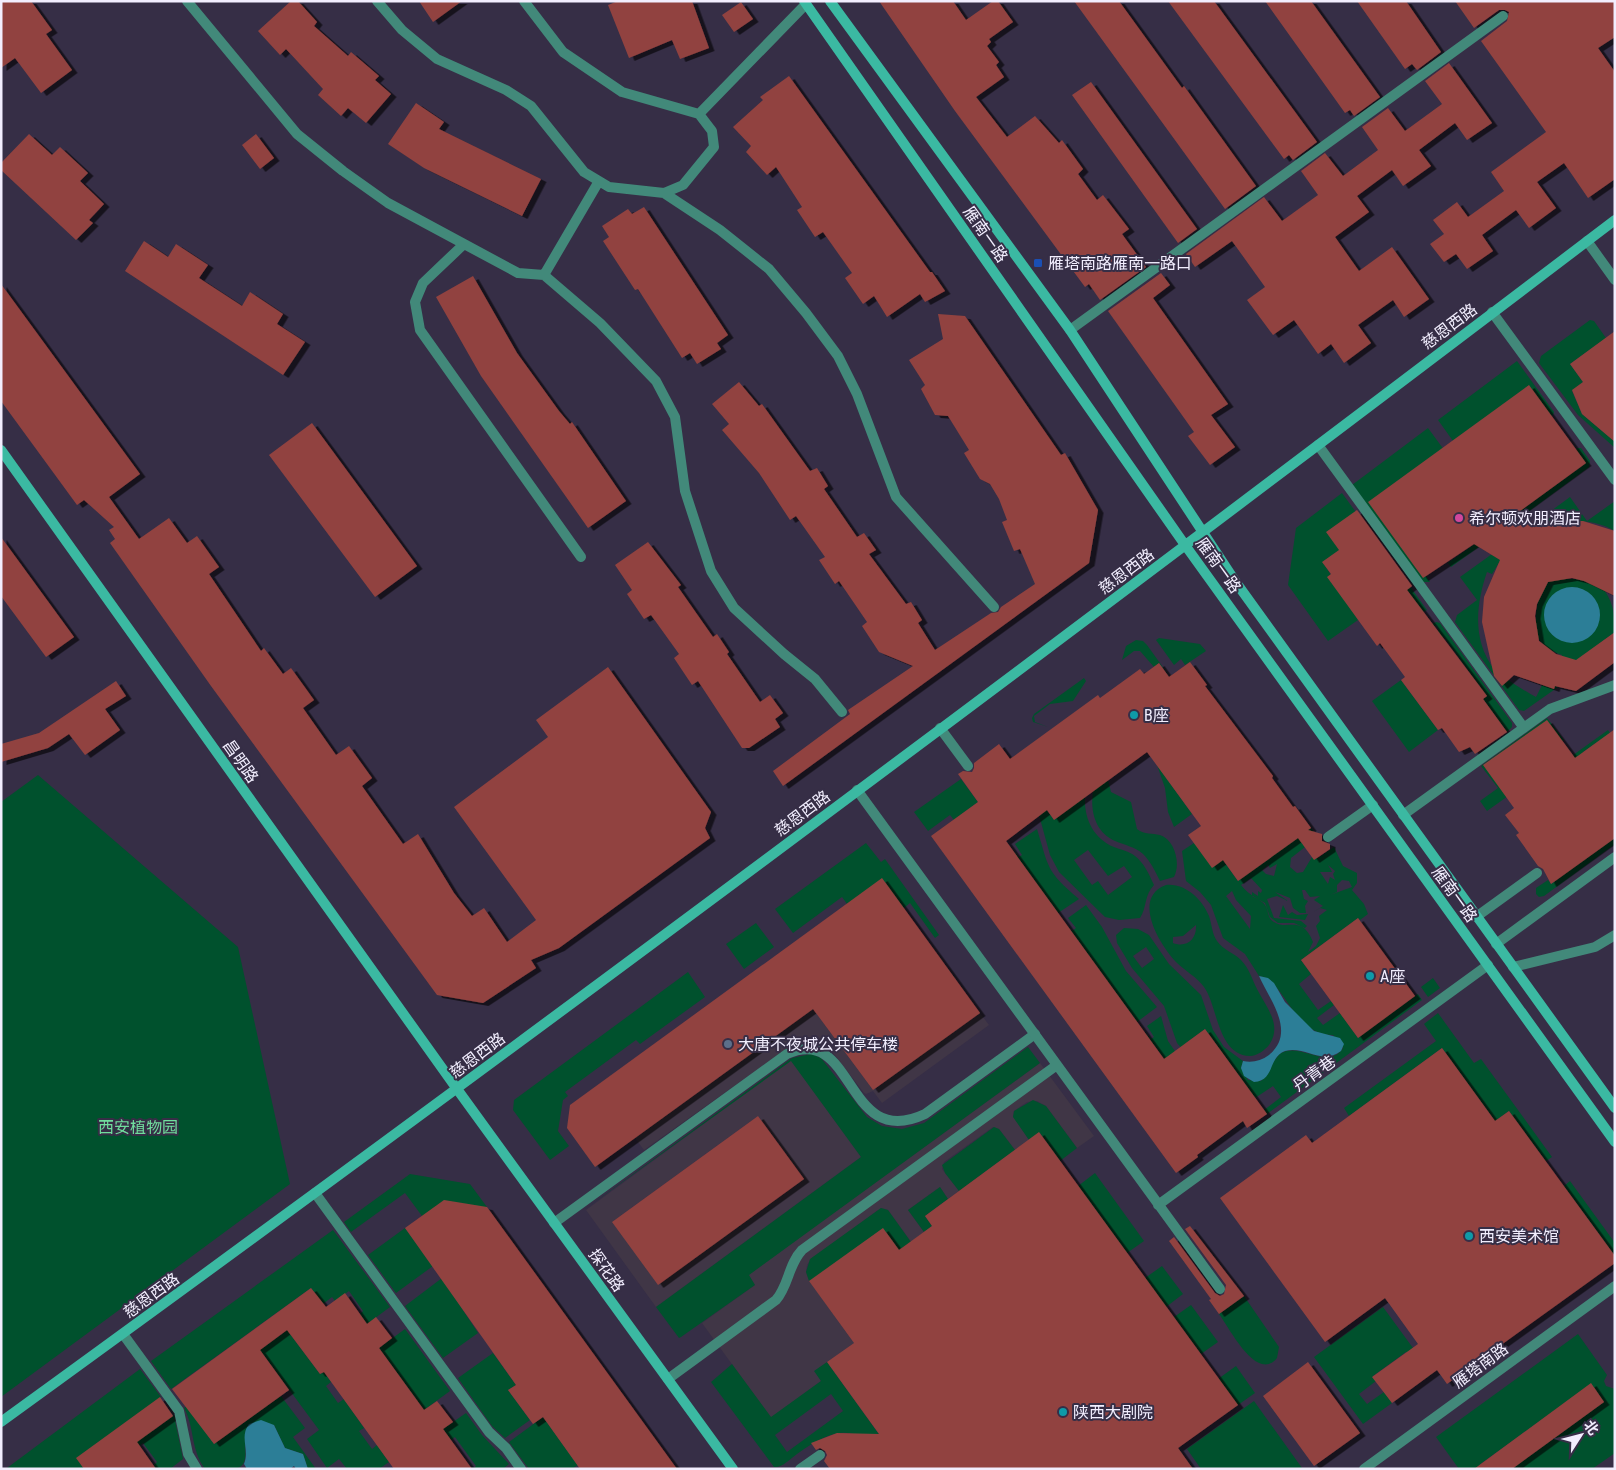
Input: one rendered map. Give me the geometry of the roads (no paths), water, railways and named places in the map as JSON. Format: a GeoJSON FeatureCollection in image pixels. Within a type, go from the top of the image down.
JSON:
{"type":"FeatureCollection","features":[{"type":"Feature","properties":{"kind":"street"},"geometry":{"type":"LineString","coordinates":[[186,1],[298,134],[343,172],[388,203],[440,229],[518,273],[544,275],[600,324],[656,381],[675,417],[685,491],[711,571],[734,608],[784,654],[816,679],[842,712]]}},
{"type":"Feature","properties":{"kind":"street"},"geometry":{"type":"LineString","coordinates":[[377,1],[402,30],[437,58],[506,90],[531,106],[584,172],[609,186],[664,193],[720,230],[769,269],[806,313],[838,356],[857,394],[896,497],[994,607]]}},
{"type":"Feature","properties":{"kind":"street"},"geometry":{"type":"LineString","coordinates":[[524,1],[564,52],[622,92],[699,114],[712,131],[714,147],[683,185],[664,193]]}},
{"type":"Feature","properties":{"kind":"street","name":"雁南一路"},"geometry":{"type":"LineString","coordinates":[[830,1],[1070,330],[1201,533],[1615,1108]]}},
{"type":"Feature","properties":{"kind":"street"},"geometry":{"type":"LineString","coordinates":[[699,114],[805,3]]}},
{"type":"Feature","properties":{"kind":"street","name":"雁南一路"},"geometry":{"type":"LineString","coordinates":[[805,3],[1185,545],[1615,1142]]}},
{"type":"Feature","properties":{"kind":"street"},"geometry":{"type":"LineString","coordinates":[[1070,330],[1503,16]]}},
{"type":"Feature","properties":{"kind":"street"},"geometry":{"type":"LineString","coordinates":[[544,275],[599,180]]}},
{"type":"Feature","properties":{"kind":"street","name":"慈恩西路"},"geometry":{"type":"LineString","coordinates":[[1,1422],[457,1089],[1201,533],[1615,220]]}},
{"type":"Feature","properties":{"kind":"street"},"geometry":{"type":"LineString","coordinates":[[1587,241],[1615,280]]}},
{"type":"Feature","properties":{"kind":"street"},"geometry":{"type":"LineString","coordinates":[[464,244],[423,283],[415,302],[420,330],[581,558]]}},
{"type":"Feature","properties":{"kind":"street"},"geometry":{"type":"LineString","coordinates":[[1492,312],[1615,480]]}},
{"type":"Feature","properties":{"kind":"street"},"geometry":{"type":"LineString","coordinates":[[1318,445],[1524,728]]}},
{"type":"Feature","properties":{"kind":"street","name":"昌明路"},"geometry":{"type":"LineString","coordinates":[[1,450],[457,1089]]}},
{"type":"Feature","properties":{"kind":"street"},"geometry":{"type":"LineString","coordinates":[[1404,815],[1559,704],[1598,693],[1615,685]]}},
{"type":"Feature","properties":{"kind":"street"},"geometry":{"type":"LineString","coordinates":[[940,728],[968,766]]}},
{"type":"Feature","properties":{"kind":"street"},"geometry":{"type":"LineString","coordinates":[[857,790],[1220,1289]]}},
{"type":"Feature","properties":{"kind":"street"},"geometry":{"type":"LineString","coordinates":[[1328,837],[1373,805]]}},
{"type":"Feature","properties":{"kind":"street"},"geometry":{"type":"LineString","coordinates":[[1496,944],[1615,857]]}},
{"type":"Feature","properties":{"kind":"street"},"geometry":{"type":"LineString","coordinates":[[1476,917],[1537,873]]}},
{"type":"Feature","properties":{"kind":"street"},"geometry":{"type":"LineString","coordinates":[[1512,967],[1595,947],[1615,935]]}},
{"type":"Feature","properties":{"kind":"street","name":"丹青巷"},"geometry":{"type":"LineString","coordinates":[[1158,1204],[1488,965]]}},
{"type":"Feature","properties":{"kind":"street"},"geometry":{"type":"LineString","coordinates":[[554,1223],[787,1054],[799,1048],[812,1048],[824,1053],[865,1105],[877,1117],[893,1122],[909,1122],[925,1114],[1035,1034]]}},
{"type":"Feature","properties":{"kind":"street"},"geometry":{"type":"LineString","coordinates":[[668,1380],[776,1300],[784,1290],[794,1259],[802,1250],[1057,1065]]}},
{"type":"Feature","properties":{"kind":"street","name":"探花路"},"geometry":{"type":"LineString","coordinates":[[457,1089],[733,1469]]}},
{"type":"Feature","properties":{"kind":"street"},"geometry":{"type":"LineString","coordinates":[[315,1193],[488,1432],[506,1448],[521,1469]]}},
{"type":"Feature","properties":{"kind":"street","name":"雁塔南路"},"geometry":{"type":"LineString","coordinates":[[1364,1469],[1615,1286]]}},
{"type":"Feature","properties":{"kind":"street"},"geometry":{"type":"LineString","coordinates":[[123,1334],[179,1411],[187,1449],[197,1469]]}},
{"type":"Feature","properties":{"kind":"street"},"geometry":{"type":"LineString","coordinates":[[800,1469],[820,1455]]}},
{"type":"Feature","properties":{"kind":"water"},"geometry":{"type":"Polygon","coordinates":[[[1566,587],[1578,587],[1592,595],[1600,609],[1598,626],[1592,635],[1578,643],[1566,643],[1556,638],[1549,631],[1544,621],[1544,609],[1549,599],[1556,592],[1566,587]]]}},
{"type":"Feature","properties":{"kind":"water"},"geometry":{"type":"Polygon","coordinates":[[[1259,976],[1268,978],[1274,983],[1285,1002],[1314,1031],[1340,1038],[1344,1044],[1341,1051],[1334,1055],[1320,1056],[1300,1051],[1285,1051],[1276,1058],[1269,1073],[1261,1081],[1254,1082],[1244,1076],[1241,1068],[1243,1061],[1256,1061],[1266,1057],[1277,1046],[1281,1036],[1281,1026],[1274,1005],[1259,976]]]}},
{"type":"Feature","properties":{"kind":"water"},"geometry":{"type":"Polygon","coordinates":[[[261,1420],[274,1425],[285,1448],[303,1454],[308,1469],[296,1469],[294,1466],[290,1469],[247,1469],[244,1464],[246,1459],[246,1429],[249,1424],[261,1420]]]}},
{"type":"Feature","properties":{"kind":"place","name":"雁塔南路雁南一路口"},"geometry":{"type":"Point","coordinates":[1038,263]}},
{"type":"Feature","properties":{"kind":"place","name":"希尔顿欢朋酒店"},"geometry":{"type":"Point","coordinates":[1459,518]}},
{"type":"Feature","properties":{"kind":"place","name":"B座"},"geometry":{"type":"Point","coordinates":[1134,715]}},
{"type":"Feature","properties":{"kind":"place","name":"A座"},"geometry":{"type":"Point","coordinates":[1370,976]}},
{"type":"Feature","properties":{"kind":"place","name":"大唐不夜城公共停车楼"},"geometry":{"type":"Point","coordinates":[728,1044]}},
{"type":"Feature","properties":{"kind":"place","name":"西安美术馆"},"geometry":{"type":"Point","coordinates":[1469,1236]}},
{"type":"Feature","properties":{"kind":"place","name":"陕西大剧院"},"geometry":{"type":"Point","coordinates":[1063,1412]}},
{"type":"Feature","properties":{"kind":"park label","name":"西安植物园"},"geometry":{"type":"Point","coordinates":[138,1127]}}]}
